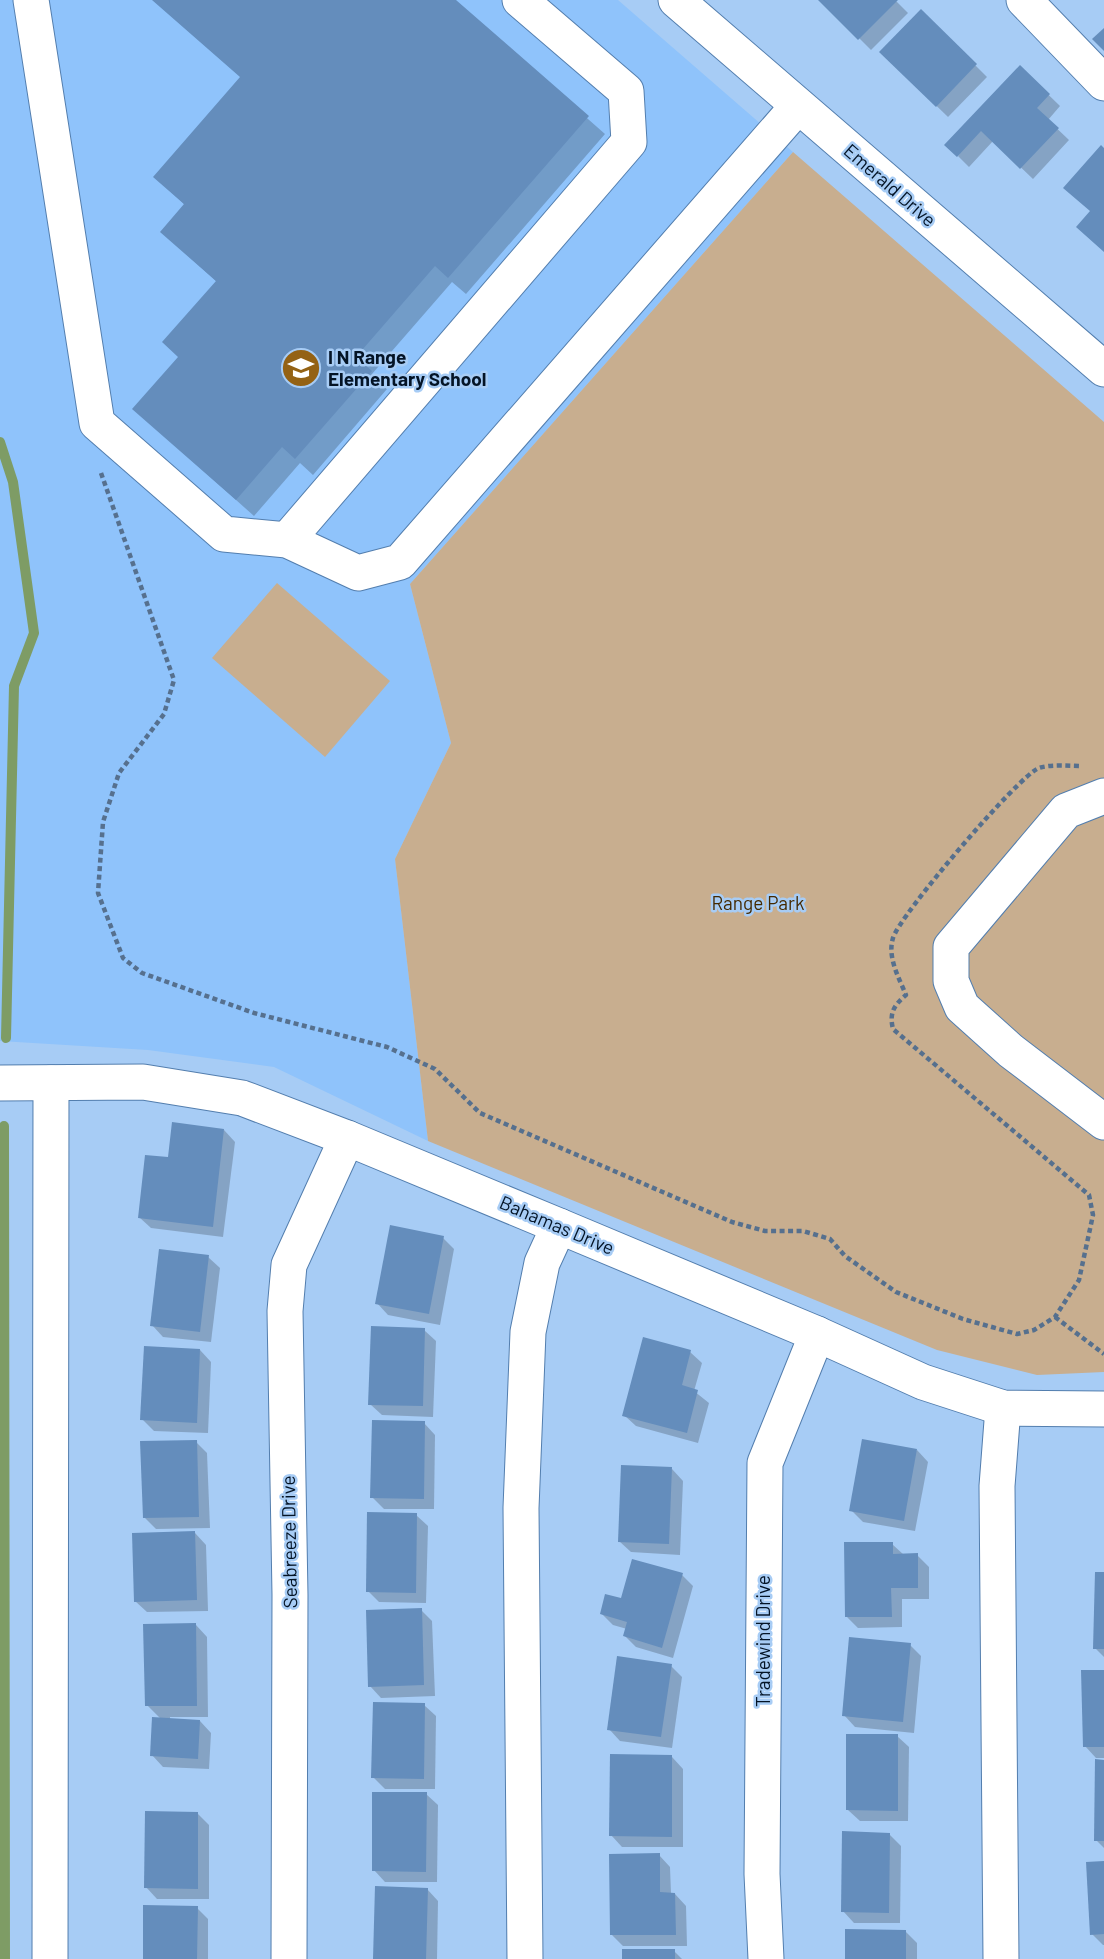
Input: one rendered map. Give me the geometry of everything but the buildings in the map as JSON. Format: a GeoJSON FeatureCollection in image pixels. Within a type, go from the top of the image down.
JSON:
{"type":"FeatureCollection","features":[{"type":"Feature","properties":{"kind":"street"},"geometry":{"type":"LineString","coordinates":[[31,0],[97,423],[224,534],[287,540],[358,573],[400,562],[798,106]]}},
{"type":"Feature","properties":{"kind":"street"},"geometry":{"type":"LineString","coordinates":[[287,540],[629,142],[626,91],[520,0]]}},
{"type":"Feature","properties":{"kind":"street","name":"Emerald Drive"},"geometry":{"type":"LineString","coordinates":[[676,0],[1104,369]]}},
{"type":"Feature","properties":{"kind":"street"},"geometry":{"type":"LineString","coordinates":[[1024,0],[1104,83]]}},
{"type":"Feature","properties":{"kind":"street"},"geometry":{"type":"LineString","coordinates":[[1098,780],[1066,811],[951,947],[951,981],[962,1007],[1011,1051],[1104,1122]]}},
{"type":"Feature","properties":{"kind":"street","name":"Bahamas Drive"},"geometry":{"type":"LineString","coordinates":[[0,1083],[143,1082],[242,1098],[347,1138],[559,1226],[817,1334],[923,1382],[1003,1408],[1104,1409]]}},
{"type":"Feature","properties":{"kind":"street"},"geometry":{"type":"LineString","coordinates":[[50,1959],[51,1083]]}},
{"type":"Feature","properties":{"kind":"street","name":"Seabreeze Drive"},"geometry":{"type":"LineString","coordinates":[[289,1959],[290,1595],[285,1311],[289,1265],[347,1138]]}},
{"type":"Feature","properties":{"kind":"street"},"geometry":{"type":"LineString","coordinates":[[524,1959],[522,1508],[528,1332],[542,1263],[559,1226]]}},
{"type":"Feature","properties":{"kind":"street","name":"Tradewind Drive"},"geometry":{"type":"LineString","coordinates":[[766,1959],[762,1874],[765,1464],[817,1334]]}},
{"type":"Feature","properties":{"kind":"street"},"geometry":{"type":"LineString","coordinates":[[1001,1959],[997,1486],[1003,1408]]}},
{"type":"Feature","properties":{"kind":"path"},"geometry":{"type":"LineString","coordinates":[[98,467],[174,680],[164,713],[119,773],[103,822],[98,893],[123,958],[142,973],[254,1013],[387,1046],[435,1069],[480,1113],[732,1222],[765,1231],[803,1231],[830,1239],[845,1256],[896,1292],[963,1319],[1017,1335],[1034,1330],[1055,1317],[1079,1279],[1093,1215],[1089,1195],[893,1029],[891,1021],[894,1006],[906,995],[891,958],[892,939],[908,911],[1014,786],[1038,768],[1098,780]]}},
{"type":"Feature","properties":{"kind":"path"},"geometry":{"type":"LineString","coordinates":[[1055,1317],[1104,1354]]}},
{"type":"Feature","properties":{"kind":"shaded area","name":"I N Range Elementary School"},"geometry":{"type":"Polygon","coordinates":[[[0,0],[618,0],[793,152],[410,584],[451,743],[395,859],[428,1141],[274,1067],[148,1050],[0,1041],[0,0]]]}},
{"type":"Feature","properties":{"kind":"green space","name":"Range Park"},"geometry":{"type":"Polygon","coordinates":[[[793,152],[1104,422],[1104,1372],[1037,1375],[937,1350],[428,1141],[395,859],[451,743],[410,584],[793,152]]]}},
{"type":"Feature","properties":{"kind":"green space"},"geometry":{"type":"Polygon","coordinates":[[[277,583],[390,681],[325,757],[212,658],[277,583]]]}},
{"type":"Feature","properties":{"kind":"waterway"},"geometry":{"type":"LineString","coordinates":[[0,442],[13,482],[34,633],[14,686],[6,1038]]}},
{"type":"Feature","properties":{"kind":"waterway"},"geometry":{"type":"LineString","coordinates":[[4,1126],[5,1959]]}},
{"type":"Feature","properties":{"kind":"place","name":"I N Range Elementary School"},"geometry":{"type":"Point","coordinates":[301,368]}}]}
